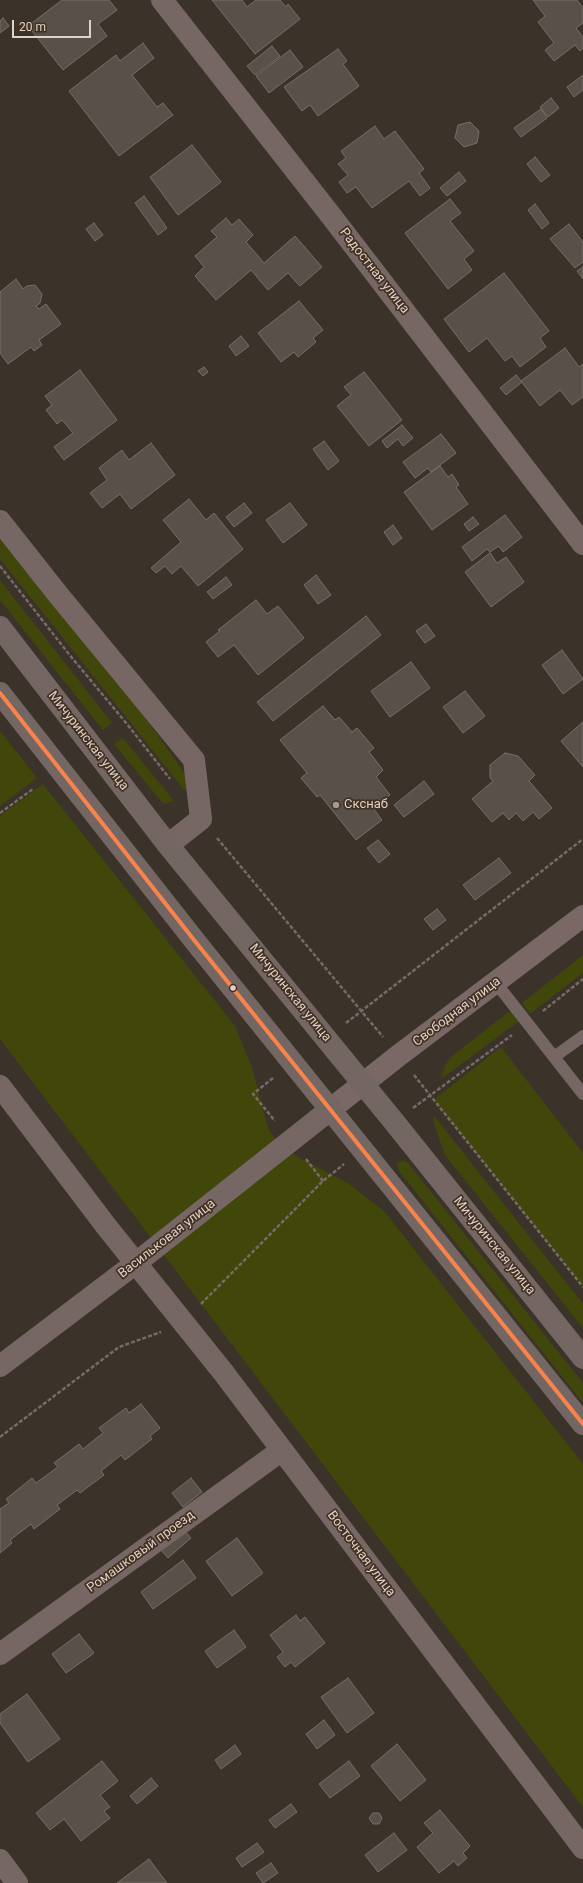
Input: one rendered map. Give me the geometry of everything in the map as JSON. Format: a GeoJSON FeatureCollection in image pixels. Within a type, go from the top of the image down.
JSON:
{"type":"FeatureCollection","features":[{"type":"Feature","properties":{"kind":"main road","name":"Мичуринская улица"},"geometry":{"type":"LineString","coordinates":[[0,627],[168,845],[395,1122],[583,1358]]}},
{"type":"Feature","properties":{"kind":"main road"},"geometry":{"type":"LineString","coordinates":[[0,693],[194,940],[583,1424]]}},
{"type":"Feature","properties":{"kind":"main road","name":"Свободная улица"},"geometry":{"type":"LineString","coordinates":[[331,1109],[398,1056],[583,916]]}},
{"type":"Feature","properties":{"kind":"street","name":"Радостная улица"},"geometry":{"type":"LineString","coordinates":[[162,0],[583,544]]}},
{"type":"Feature","properties":{"kind":"street"},"geometry":{"type":"LineString","coordinates":[[0,520],[56,592],[194,760],[201,819],[168,845]]}},
{"type":"Feature","properties":{"kind":"street","name":"Восточная улица"},"geometry":{"type":"LineString","coordinates":[[0,1086],[136,1263],[223,1372],[583,1848]]}},
{"type":"Feature","properties":{"kind":"street","name":"Васильковая улица"},"geometry":{"type":"LineString","coordinates":[[0,1366],[136,1263],[331,1109]]}},
{"type":"Feature","properties":{"kind":"street","name":"Ромашковый проезд"},"geometry":{"type":"LineString","coordinates":[[0,1654],[282,1450]]}},
{"type":"Feature","properties":{"kind":"street"},"geometry":{"type":"LineString","coordinates":[[0,1860],[17,1883]]}},
{"type":"Feature","properties":{"kind":"lane"},"geometry":{"type":"LineString","coordinates":[[496,983],[583,1094]]}},
{"type":"Feature","properties":{"kind":"lane"},"geometry":{"type":"LineString","coordinates":[[554,1057],[583,1036]]}},
{"type":"Feature","properties":{"kind":"path"},"geometry":{"type":"LineString","coordinates":[[0,813],[33,789]]}},
{"type":"Feature","properties":{"kind":"path"},"geometry":{"type":"LineString","coordinates":[[327,1038],[583,839]]}},
{"type":"Feature","properties":{"kind":"path"},"geometry":{"type":"LineString","coordinates":[[395,1122],[583,979]]}},
{"type":"Feature","properties":{"kind":"path"},"geometry":{"type":"LineString","coordinates":[[398,1056],[583,1287]]}},
{"type":"Feature","properties":{"kind":"path"},"geometry":{"type":"LineString","coordinates":[[294,1063],[253,1094],[323,1181]]}},
{"type":"Feature","properties":{"kind":"path"},"geometry":{"type":"LineString","coordinates":[[201,1304],[323,1181],[363,1149]]}},
{"type":"Feature","properties":{"kind":"path"},"geometry":{"type":"LineString","coordinates":[[0,1437],[119,1347],[165,1331]]}},
{"type":"Feature","properties":{"kind":"green space"},"geometry":{"type":"Polygon","coordinates":[[[0,536],[143,714],[189,780],[189,787],[185,791],[0,559],[0,536]]]}},
{"type":"Feature","properties":{"kind":"green space"},"geometry":{"type":"Polygon","coordinates":[[[0,580],[112,723],[103,730],[0,600],[0,580]]]}},
{"type":"Feature","properties":{"kind":"green space"},"geometry":{"type":"Polygon","coordinates":[[[0,731],[37,778],[0,806],[0,731]]]}},
{"type":"Feature","properties":{"kind":"green space"},"geometry":{"type":"Polygon","coordinates":[[[123,738],[174,801],[165,804],[161,801],[114,744],[123,738]]]}},
{"type":"Feature","properties":{"kind":"green space"},"geometry":{"type":"Polygon","coordinates":[[[43,784],[235,1026],[252,1067],[269,1130],[275,1139],[296,1156],[348,1183],[384,1211],[583,1464],[583,1807],[0,1039],[0,816],[43,784]]]}},
{"type":"Feature","properties":{"kind":"green space"},"geometry":{"type":"Polygon","coordinates":[[[583,955],[583,973],[530,1014],[522,1003],[583,955]]]}},
{"type":"Feature","properties":{"kind":"green space"},"geometry":{"type":"Polygon","coordinates":[[[510,1011],[519,1021],[440,1080],[446,1064],[453,1055],[510,1011]]]}},
{"type":"Feature","properties":{"kind":"green space"},"geometry":{"type":"Polygon","coordinates":[[[501,1047],[583,1153],[583,1286],[436,1102],[437,1097],[501,1047]]]}},
{"type":"Feature","properties":{"kind":"green space"},"geometry":{"type":"Polygon","coordinates":[[[435,1117],[583,1304],[583,1328],[445,1155],[433,1118],[435,1117]]]}},
{"type":"Feature","properties":{"kind":"green space"},"geometry":{"type":"Polygon","coordinates":[[[402,1160],[408,1163],[583,1383],[583,1403],[399,1171],[397,1164],[402,1160]]]}},
{"type":"Feature","properties":{"kind":"building"},"geometry":{"type":"Polygon","coordinates":[[[62,0],[109,0],[117,10],[98,24],[107,36],[63,70],[28,26],[62,0]]]}},
{"type":"Feature","properties":{"kind":"building"},"geometry":{"type":"Polygon","coordinates":[[[212,0],[242,0],[247,7],[256,0],[280,0],[286,7],[288,4],[300,19],[255,54],[212,0]]]}},
{"type":"Feature","properties":{"kind":"building"},"geometry":{"type":"Polygon","coordinates":[[[533,0],[577,0],[583,8],[583,23],[576,28],[583,37],[583,48],[580,51],[575,45],[554,61],[545,50],[554,43],[538,22],[545,16],[533,0]]]}},
{"type":"Feature","properties":{"kind":"building"},"geometry":{"type":"Polygon","coordinates":[[[3,18],[9,26],[0,33],[0,21],[3,18]]]}},
{"type":"Feature","properties":{"kind":"building"},"geometry":{"type":"Polygon","coordinates":[[[143,43],[154,58],[132,75],[157,107],[163,103],[173,115],[119,156],[69,91],[116,55],[120,61],[143,43]]]}},
{"type":"Feature","properties":{"kind":"building"},"geometry":{"type":"Polygon","coordinates":[[[272,46],[280,56],[255,75],[247,66],[272,46]]]}},
{"type":"Feature","properties":{"kind":"building"},"geometry":{"type":"Polygon","coordinates":[[[338,49],[347,61],[343,64],[359,86],[318,116],[310,105],[302,111],[284,87],[338,49]]]}},
{"type":"Feature","properties":{"kind":"building"},"geometry":{"type":"Polygon","coordinates":[[[290,50],[303,67],[269,93],[256,76],[290,50]]]}},
{"type":"Feature","properties":{"kind":"building"},"geometry":{"type":"Polygon","coordinates":[[[583,75],[583,90],[574,97],[567,87],[583,75]]]}},
{"type":"Feature","properties":{"kind":"building"},"geometry":{"type":"Polygon","coordinates":[[[551,98],[559,108],[548,117],[540,107],[551,98]]]}},
{"type":"Feature","properties":{"kind":"building"},"geometry":{"type":"Polygon","coordinates":[[[541,109],[547,118],[521,137],[514,128],[541,109]]]}},
{"type":"Feature","properties":{"kind":"building"},"geometry":{"type":"Polygon","coordinates":[[[470,122],[479,131],[477,143],[464,147],[455,138],[458,125],[470,122]]]}},
{"type":"Feature","properties":{"kind":"building"},"geometry":{"type":"Polygon","coordinates":[[[375,126],[384,139],[395,131],[424,169],[419,173],[430,188],[420,196],[409,181],[372,208],[356,187],[347,193],[339,182],[348,175],[338,164],[346,158],[341,151],[375,126]]]}},
{"type":"Feature","properties":{"kind":"building"},"geometry":{"type":"Polygon","coordinates":[[[192,145],[221,182],[178,215],[150,177],[192,145]]]}},
{"type":"Feature","properties":{"kind":"building"},"geometry":{"type":"Polygon","coordinates":[[[535,157],[550,175],[541,182],[527,164],[535,157]]]}},
{"type":"Feature","properties":{"kind":"building"},"geometry":{"type":"Polygon","coordinates":[[[459,172],[466,181],[447,196],[440,188],[459,172]]]}},
{"type":"Feature","properties":{"kind":"building"},"geometry":{"type":"Polygon","coordinates":[[[144,196],[167,228],[158,235],[135,203],[144,196]]]}},
{"type":"Feature","properties":{"kind":"building"},"geometry":{"type":"Polygon","coordinates":[[[450,199],[461,213],[450,221],[474,251],[464,259],[472,270],[448,289],[405,233],[450,199]]]}},
{"type":"Feature","properties":{"kind":"building"},"geometry":{"type":"Polygon","coordinates":[[[535,204],[549,223],[542,229],[528,210],[535,204]]]}},
{"type":"Feature","properties":{"kind":"building"},"geometry":{"type":"Polygon","coordinates":[[[226,218],[232,225],[239,219],[253,235],[246,242],[264,263],[295,236],[322,267],[300,286],[288,273],[268,290],[251,270],[216,300],[195,276],[204,267],[195,256],[217,237],[211,231],[226,218]]]}},
{"type":"Feature","properties":{"kind":"building"},"geometry":{"type":"Polygon","coordinates":[[[94,223],[103,235],[95,241],[86,229],[94,223]]]}},
{"type":"Feature","properties":{"kind":"building"},"geometry":{"type":"Polygon","coordinates":[[[569,224],[583,242],[583,262],[575,268],[550,239],[569,224]]]}},
{"type":"Feature","properties":{"kind":"building"},"geometry":{"type":"Polygon","coordinates":[[[583,267],[583,279],[577,271],[583,267]]]}},
{"type":"Feature","properties":{"kind":"building"},"geometry":{"type":"Polygon","coordinates":[[[504,273],[549,331],[540,338],[546,347],[520,367],[512,356],[505,361],[487,338],[469,352],[444,319],[504,273]]]}},
{"type":"Feature","properties":{"kind":"building"},"geometry":{"type":"Polygon","coordinates":[[[16,279],[23,289],[27,286],[35,285],[42,294],[40,303],[36,306],[39,309],[46,304],[61,324],[39,340],[42,345],[34,351],[31,347],[8,364],[0,353],[0,292],[16,279]]]}},
{"type":"Feature","properties":{"kind":"building"},"geometry":{"type":"Polygon","coordinates":[[[299,301],[323,330],[313,338],[316,342],[298,357],[294,352],[281,362],[258,333],[299,301]]]}},
{"type":"Feature","properties":{"kind":"building"},"geometry":{"type":"Polygon","coordinates":[[[241,336],[249,346],[236,356],[229,346],[241,336]]]}},
{"type":"Feature","properties":{"kind":"building"},"geometry":{"type":"Polygon","coordinates":[[[565,348],[579,367],[583,364],[583,397],[572,405],[560,390],[540,406],[521,381],[565,348]]]}},
{"type":"Feature","properties":{"kind":"building"},"geometry":{"type":"Polygon","coordinates":[[[204,367],[208,372],[203,376],[198,371],[204,367]]]}},
{"type":"Feature","properties":{"kind":"building"},"geometry":{"type":"Polygon","coordinates":[[[80,370],[117,420],[64,460],[54,447],[73,433],[62,420],[57,424],[46,410],[52,405],[45,396],[80,370]]]}},
{"type":"Feature","properties":{"kind":"building"},"geometry":{"type":"Polygon","coordinates":[[[364,372],[402,420],[369,446],[337,406],[351,395],[344,387],[364,372]]]}},
{"type":"Feature","properties":{"kind":"building"},"geometry":{"type":"Polygon","coordinates":[[[516,375],[522,382],[506,395],[500,388],[516,375]]]}},
{"type":"Feature","properties":{"kind":"building"},"geometry":{"type":"Polygon","coordinates":[[[402,425],[413,438],[403,446],[398,439],[387,448],[382,441],[402,425]]]}},
{"type":"Feature","properties":{"kind":"building"},"geometry":{"type":"Polygon","coordinates":[[[441,434],[456,453],[431,472],[428,468],[415,478],[403,462],[441,434]]]}},
{"type":"Feature","properties":{"kind":"building"},"geometry":{"type":"Polygon","coordinates":[[[324,441],[339,461],[328,470],[313,449],[324,441]]]}},
{"type":"Feature","properties":{"kind":"building"},"geometry":{"type":"Polygon","coordinates":[[[151,443],[175,475],[131,509],[120,494],[102,508],[90,493],[107,480],[99,468],[122,450],[129,460],[151,443]]]}},
{"type":"Feature","properties":{"kind":"building"},"geometry":{"type":"Polygon","coordinates":[[[440,466],[448,477],[452,474],[459,485],[456,487],[468,504],[432,530],[404,492],[440,466]]]}},
{"type":"Feature","properties":{"kind":"building"},"geometry":{"type":"Polygon","coordinates":[[[189,499],[206,520],[214,513],[243,549],[198,586],[181,566],[172,574],[165,566],[156,573],[151,568],[181,542],[163,520],[189,499]]]}},
{"type":"Feature","properties":{"kind":"building"},"geometry":{"type":"Polygon","coordinates":[[[244,503],[252,513],[234,527],[226,517],[244,503]]]}},
{"type":"Feature","properties":{"kind":"building"},"geometry":{"type":"Polygon","coordinates":[[[290,503],[307,525],[283,543],[266,520],[290,503]]]}},
{"type":"Feature","properties":{"kind":"building"},"geometry":{"type":"Polygon","coordinates":[[[505,515],[522,537],[503,552],[499,546],[490,552],[487,549],[472,561],[462,547],[505,515]]]}},
{"type":"Feature","properties":{"kind":"building"},"geometry":{"type":"Polygon","coordinates":[[[473,517],[479,524],[469,531],[464,524],[473,517]]]}},
{"type":"Feature","properties":{"kind":"building"},"geometry":{"type":"Polygon","coordinates":[[[393,525],[402,538],[393,545],[384,532],[393,525]]]}},
{"type":"Feature","properties":{"kind":"building"},"geometry":{"type":"Polygon","coordinates":[[[490,553],[497,563],[506,557],[524,582],[491,607],[465,572],[490,553]]]}},
{"type":"Feature","properties":{"kind":"building"},"geometry":{"type":"Polygon","coordinates":[[[316,575],[331,595],[318,604],[304,585],[316,575]]]}},
{"type":"Feature","properties":{"kind":"building"},"geometry":{"type":"Polygon","coordinates":[[[226,577],[232,585],[213,599],[207,592],[226,577]]]}},
{"type":"Feature","properties":{"kind":"building"},"geometry":{"type":"Polygon","coordinates":[[[256,600],[267,614],[278,606],[304,638],[258,675],[234,645],[218,657],[206,642],[220,631],[218,630],[256,600]]]}},
{"type":"Feature","properties":{"kind":"building"},"geometry":{"type":"Polygon","coordinates":[[[366,616],[381,635],[273,721],[257,702],[366,616]]]}},
{"type":"Feature","properties":{"kind":"building"},"geometry":{"type":"Polygon","coordinates":[[[426,624],[435,636],[425,643],[416,631],[426,624]]]}},
{"type":"Feature","properties":{"kind":"building"},"geometry":{"type":"Polygon","coordinates":[[[562,650],[583,679],[563,694],[542,665],[562,650]]]}},
{"type":"Feature","properties":{"kind":"building"},"geometry":{"type":"Polygon","coordinates":[[[411,662],[430,688],[390,717],[371,691],[411,662]]]}},
{"type":"Feature","properties":{"kind":"building"},"geometry":{"type":"Polygon","coordinates":[[[465,691],[485,716],[463,733],[443,707],[465,691]]]}},
{"type":"Feature","properties":{"kind":"building"},"geometry":{"type":"Polygon","coordinates":[[[323,706],[335,720],[339,717],[352,732],[357,728],[374,748],[369,752],[383,770],[376,777],[390,795],[373,808],[382,820],[356,840],[320,795],[317,797],[301,778],[307,773],[280,740],[323,706]]]}},
{"type":"Feature","properties":{"kind":"building"},"geometry":{"type":"Polygon","coordinates":[[[583,722],[583,767],[561,741],[583,722]]]}},
{"type":"Feature","properties":{"kind":"building"},"geometry":{"type":"Polygon","coordinates":[[[505,753],[518,756],[535,775],[529,781],[552,808],[539,819],[533,812],[523,821],[516,813],[509,820],[503,813],[492,822],[472,799],[493,781],[490,778],[490,765],[505,753]]]}},
{"type":"Feature","properties":{"kind":"building"},"geometry":{"type":"Polygon","coordinates":[[[424,781],[434,794],[404,817],[394,805],[424,781]]]}},
{"type":"Feature","properties":{"kind":"building"},"geometry":{"type":"Polygon","coordinates":[[[378,840],[390,854],[379,863],[367,848],[378,840]]]}},
{"type":"Feature","properties":{"kind":"building"},"geometry":{"type":"Polygon","coordinates":[[[499,858],[511,873],[475,900],[463,885],[499,858]]]}},
{"type":"Feature","properties":{"kind":"building"},"geometry":{"type":"Polygon","coordinates":[[[437,909],[446,920],[433,930],[424,919],[437,909]]]}},
{"type":"Feature","properties":{"kind":"building"},"geometry":{"type":"Polygon","coordinates":[[[141,1404],[160,1428],[150,1436],[152,1439],[125,1460],[121,1455],[101,1471],[104,1475],[80,1493],[77,1490],[57,1505],[60,1509],[34,1529],[31,1524],[10,1540],[12,1543],[0,1553],[0,1509],[9,1503],[6,1499],[32,1478],[36,1483],[58,1467],[54,1463],[79,1444],[83,1449],[103,1433],[99,1428],[126,1408],[129,1413],[141,1404]]]}},
{"type":"Feature","properties":{"kind":"building"},"geometry":{"type":"Polygon","coordinates":[[[191,1478],[202,1492],[183,1507],[172,1493],[191,1478]]]}},
{"type":"Feature","properties":{"kind":"building"},"geometry":{"type":"Polygon","coordinates":[[[183,1529],[191,1538],[168,1558],[160,1549],[183,1529]]]}},
{"type":"Feature","properties":{"kind":"building"},"geometry":{"type":"Polygon","coordinates":[[[237,1538],[263,1573],[232,1596],[206,1561],[237,1538]]]}},
{"type":"Feature","properties":{"kind":"building"},"geometry":{"type":"Polygon","coordinates":[[[183,1560],[196,1578],[153,1609],[141,1592],[183,1560]]]}},
{"type":"Feature","properties":{"kind":"building"},"geometry":{"type":"Polygon","coordinates":[[[296,1615],[300,1621],[305,1617],[325,1643],[295,1667],[291,1662],[285,1667],[277,1657],[283,1652],[270,1635],[296,1615]]]}},
{"type":"Feature","properties":{"kind":"building"},"geometry":{"type":"Polygon","coordinates":[[[234,1630],[246,1647],[217,1668],[205,1651],[234,1630]]]}},
{"type":"Feature","properties":{"kind":"building"},"geometry":{"type":"Polygon","coordinates":[[[79,1634],[94,1653],[66,1673],[52,1654],[79,1634]]]}},
{"type":"Feature","properties":{"kind":"building"},"geometry":{"type":"Polygon","coordinates":[[[348,1678],[374,1713],[347,1733],[321,1697],[348,1678]]]}},
{"type":"Feature","properties":{"kind":"building"},"geometry":{"type":"Polygon","coordinates":[[[27,1694],[60,1739],[28,1762],[0,1723],[0,1714],[27,1694]]]}},
{"type":"Feature","properties":{"kind":"building"},"geometry":{"type":"Polygon","coordinates":[[[324,1720],[335,1735],[317,1749],[306,1734],[324,1720]]]}},
{"type":"Feature","properties":{"kind":"building"},"geometry":{"type":"Polygon","coordinates":[[[397,1744],[426,1780],[400,1801],[371,1766],[397,1744]]]}},
{"type":"Feature","properties":{"kind":"building"},"geometry":{"type":"Polygon","coordinates":[[[235,1745],[241,1754],[221,1769],[215,1760],[235,1745]]]}},
{"type":"Feature","properties":{"kind":"building"},"geometry":{"type":"Polygon","coordinates":[[[102,1761],[118,1781],[100,1795],[110,1807],[104,1811],[110,1818],[81,1841],[64,1819],[50,1830],[36,1813],[102,1761]]]}},
{"type":"Feature","properties":{"kind":"building"},"geometry":{"type":"Polygon","coordinates":[[[349,1761],[360,1776],[330,1798],[319,1784],[349,1761]]]}},
{"type":"Feature","properties":{"kind":"building"},"geometry":{"type":"Polygon","coordinates":[[[151,1778],[158,1786],[137,1804],[130,1796],[151,1778]]]}},
{"type":"Feature","properties":{"kind":"building"},"geometry":{"type":"Polygon","coordinates":[[[291,1804],[297,1812],[275,1828],[269,1820],[291,1804]]]}},
{"type":"Feature","properties":{"kind":"building"},"geometry":{"type":"Polygon","coordinates":[[[440,1810],[470,1846],[463,1853],[467,1858],[458,1866],[454,1861],[439,1873],[417,1847],[433,1833],[424,1823],[440,1810]]]}},
{"type":"Feature","properties":{"kind":"building"},"geometry":{"type":"Polygon","coordinates":[[[373,1813],[379,1813],[382,1818],[379,1824],[373,1824],[369,1818],[373,1813]]]}},
{"type":"Feature","properties":{"kind":"building"},"geometry":{"type":"Polygon","coordinates":[[[394,1833],[407,1850],[378,1872],[365,1855],[394,1833]]]}},
{"type":"Feature","properties":{"kind":"building"},"geometry":{"type":"Polygon","coordinates":[[[257,1843],[264,1852],[242,1867],[236,1858],[257,1843]]]}},
{"type":"Feature","properties":{"kind":"building"},"geometry":{"type":"Polygon","coordinates":[[[149,1859],[167,1883],[117,1883],[149,1859]]]}},
{"type":"Feature","properties":{"kind":"building"},"geometry":{"type":"Polygon","coordinates":[[[271,1863],[278,1873],[263,1883],[256,1873],[271,1863]]]}},
{"type":"Feature","properties":{"kind":"transit line"},"geometry":{"type":"LineString","coordinates":[[0,693],[194,940],[583,1424]]}},
{"type":"Feature","properties":{"kind":"place","name":"Скснаб"},"geometry":{"type":"Point","coordinates":[336,805]}}]}
